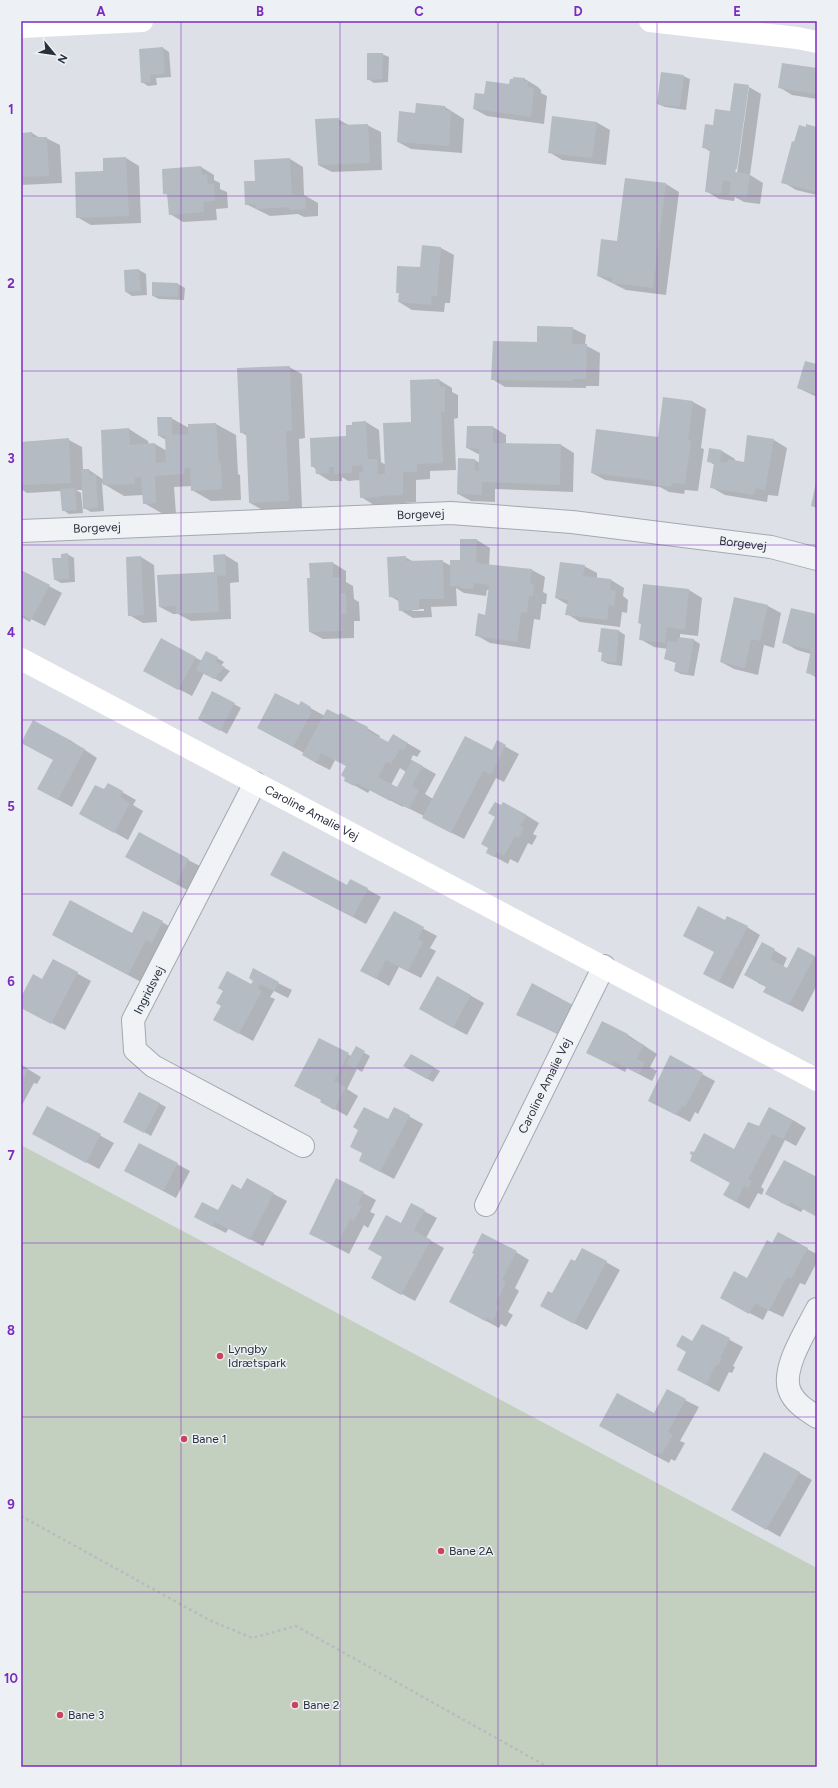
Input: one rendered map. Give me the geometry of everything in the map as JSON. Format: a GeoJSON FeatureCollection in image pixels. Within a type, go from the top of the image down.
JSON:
{"type":"FeatureCollection","features":[{"type":"Feature","properties":{"kind":"street"},"geometry":{"type":"LineString","coordinates":[[21,27],[142,21]]}},
{"type":"Feature","properties":{"kind":"street"},"geometry":{"type":"LineString","coordinates":[[650,21],[797,38],[817,42]]}},
{"type":"Feature","properties":{"kind":"street","name":"Borgevej"},"geometry":{"type":"LineString","coordinates":[[21,531],[451,513],[572,522],[771,547],[817,559]]}},
{"type":"Feature","properties":{"kind":"street","name":"Caroline Amalie Vej"},"geometry":{"type":"LineString","coordinates":[[21,659],[817,1080]]}},
{"type":"Feature","properties":{"kind":"street","name":"Ingridsvej"},"geometry":{"type":"LineString","coordinates":[[255,783],[134,1020],[135,1050],[152,1066],[303,1146]]}},
{"type":"Feature","properties":{"kind":"street","name":"Caroline Amalie Vej"},"geometry":{"type":"LineString","coordinates":[[486,1205],[604,966]]}},
{"type":"Feature","properties":{"kind":"street"},"geometry":{"type":"LineString","coordinates":[[817,1309],[790,1363],[787,1378],[789,1390],[796,1401],[817,1417]]}},
{"type":"Feature","properties":{"kind":"path"},"geometry":{"type":"LineString","coordinates":[[21,1516],[209,1620],[252,1638],[296,1626],[548,1767]]}},
{"type":"Feature","properties":{"kind":"green space","name":"Lyngby Idrætspark"},"geometry":{"type":"Polygon","coordinates":[[[21,1145],[817,1568],[817,1767],[21,1767],[21,1145]]]}},
{"type":"Feature","properties":{"kind":"building"},"geometry":{"type":"Polygon","coordinates":[[[163,47],[165,74],[150,75],[151,82],[141,83],[139,49],[163,47]]]}},
{"type":"Feature","properties":{"kind":"building"},"geometry":{"type":"Polygon","coordinates":[[[367,53],[383,53],[382,79],[367,80],[367,53]]]}},
{"type":"Feature","properties":{"kind":"building"},"geometry":{"type":"Polygon","coordinates":[[[782,63],[817,68],[815,94],[778,88],[782,63]]]}},
{"type":"Feature","properties":{"kind":"building"},"geometry":{"type":"Polygon","coordinates":[[[661,72],[684,75],[680,107],[657,104],[661,72]]]}},
{"type":"Feature","properties":{"kind":"building"},"geometry":{"type":"Polygon","coordinates":[[[513,77],[525,78],[525,81],[528,81],[528,87],[534,88],[531,117],[473,109],[475,93],[484,94],[486,81],[509,84],[510,79],[513,79],[513,77]]]}},
{"type":"Feature","properties":{"kind":"building"},"geometry":{"type":"Polygon","coordinates":[[[734,83],[749,85],[737,169],[735,169],[735,172],[750,174],[747,197],[729,195],[731,182],[723,180],[721,194],[705,192],[710,149],[702,148],[705,124],[713,125],[715,109],[730,111],[734,83]]]}},
{"type":"Feature","properties":{"kind":"building"},"geometry":{"type":"Polygon","coordinates":[[[416,103],[445,106],[445,110],[451,111],[449,146],[397,142],[399,111],[415,113],[416,103]]]}},
{"type":"Feature","properties":{"kind":"building"},"geometry":{"type":"Polygon","coordinates":[[[552,116],[597,122],[592,158],[548,153],[552,116]]]}},
{"type":"Feature","properties":{"kind":"building"},"geometry":{"type":"Polygon","coordinates":[[[339,118],[339,125],[368,124],[370,163],[318,165],[315,119],[339,118]]]}},
{"type":"Feature","properties":{"kind":"building"},"geometry":{"type":"Polygon","coordinates":[[[806,124],[817,127],[817,192],[781,183],[792,141],[794,142],[799,125],[806,127],[806,124]]]}},
{"type":"Feature","properties":{"kind":"building"},"geometry":{"type":"Polygon","coordinates":[[[32,132],[32,137],[47,137],[49,176],[21,177],[21,133],[32,132]]]}},
{"type":"Feature","properties":{"kind":"building"},"geometry":{"type":"Polygon","coordinates":[[[126,157],[129,216],[76,218],[75,172],[103,171],[103,158],[126,157]]]}},
{"type":"Feature","properties":{"kind":"building"},"geometry":{"type":"Polygon","coordinates":[[[290,158],[292,195],[305,195],[306,209],[290,210],[289,207],[256,209],[255,204],[245,205],[244,181],[255,181],[254,160],[290,158]]]}},
{"type":"Feature","properties":{"kind":"building"},"geometry":{"type":"Polygon","coordinates":[[[201,166],[202,175],[207,174],[208,184],[214,184],[215,201],[203,202],[204,212],[169,215],[167,194],[163,194],[162,169],[201,166]]]}},
{"type":"Feature","properties":{"kind":"building"},"geometry":{"type":"Polygon","coordinates":[[[625,178],[666,183],[653,288],[612,283],[612,278],[597,276],[601,239],[617,241],[625,178]]]}},
{"type":"Feature","properties":{"kind":"building"},"geometry":{"type":"Polygon","coordinates":[[[422,245],[441,247],[437,296],[432,296],[431,305],[398,302],[399,293],[396,293],[397,266],[420,267],[422,245]]]}},
{"type":"Feature","properties":{"kind":"building"},"geometry":{"type":"Polygon","coordinates":[[[139,269],[141,291],[125,292],[124,270],[139,269]]]}},
{"type":"Feature","properties":{"kind":"building"},"geometry":{"type":"Polygon","coordinates":[[[152,282],[178,283],[178,297],[152,296],[152,282]]]}},
{"type":"Feature","properties":{"kind":"building"},"geometry":{"type":"Polygon","coordinates":[[[537,326],[573,327],[572,344],[587,344],[586,379],[573,379],[573,381],[491,380],[493,341],[537,342],[537,326]]]}},
{"type":"Feature","properties":{"kind":"building"},"geometry":{"type":"Polygon","coordinates":[[[805,361],[817,364],[817,394],[797,388],[805,361]]]}},
{"type":"Feature","properties":{"kind":"building"},"geometry":{"type":"Polygon","coordinates":[[[290,366],[292,431],[286,431],[289,501],[249,503],[246,432],[240,433],[237,368],[290,366]]]}},
{"type":"Feature","properties":{"kind":"building"},"geometry":{"type":"Polygon","coordinates":[[[439,379],[440,387],[445,386],[445,411],[441,412],[443,463],[417,464],[417,472],[403,472],[403,495],[379,496],[378,474],[385,474],[383,423],[411,422],[410,380],[439,379]]]}},
{"type":"Feature","properties":{"kind":"building"},"geometry":{"type":"Polygon","coordinates":[[[663,397],[693,401],[688,440],[691,441],[685,484],[672,483],[671,487],[655,485],[655,481],[591,473],[596,429],[658,437],[663,397]]]}},
{"type":"Feature","properties":{"kind":"building"},"geometry":{"type":"Polygon","coordinates":[[[157,417],[172,417],[172,435],[188,434],[188,424],[216,423],[219,463],[221,463],[222,489],[191,491],[190,468],[184,468],[185,474],[155,476],[156,503],[143,504],[141,477],[135,478],[135,484],[103,485],[101,430],[129,428],[130,445],[155,443],[156,463],[166,462],[165,436],[158,436],[157,417]]]}},
{"type":"Feature","properties":{"kind":"building"},"geometry":{"type":"Polygon","coordinates":[[[366,421],[368,459],[377,459],[379,497],[360,498],[359,472],[363,472],[362,465],[352,466],[352,473],[334,474],[334,467],[329,467],[329,473],[316,474],[315,466],[311,467],[310,438],[346,436],[346,425],[352,425],[352,422],[366,421]]]}},
{"type":"Feature","properties":{"kind":"building"},"geometry":{"type":"Polygon","coordinates":[[[467,426],[493,426],[493,443],[561,444],[560,485],[482,482],[482,495],[457,494],[458,458],[475,459],[475,471],[479,471],[479,449],[466,448],[467,426]]]}},
{"type":"Feature","properties":{"kind":"building"},"geometry":{"type":"Polygon","coordinates":[[[747,435],[774,439],[765,490],[755,488],[754,495],[710,488],[714,463],[707,462],[709,448],[722,450],[720,462],[727,463],[728,459],[744,462],[747,435]]]}},
{"type":"Feature","properties":{"kind":"building"},"geometry":{"type":"Polygon","coordinates":[[[69,438],[71,483],[21,485],[21,442],[69,438]]]}},
{"type":"Feature","properties":{"kind":"building"},"geometry":{"type":"Polygon","coordinates":[[[81,469],[89,469],[90,475],[96,474],[98,508],[83,509],[81,469]]]}},
{"type":"Feature","properties":{"kind":"building"},"geometry":{"type":"Polygon","coordinates":[[[817,482],[817,508],[811,506],[817,482]]]}},
{"type":"Feature","properties":{"kind":"building"},"geometry":{"type":"Polygon","coordinates":[[[75,488],[77,510],[62,511],[60,489],[75,488]]]}},
{"type":"Feature","properties":{"kind":"building"},"geometry":{"type":"Polygon","coordinates":[[[460,539],[477,539],[476,563],[532,569],[530,584],[534,585],[533,596],[529,596],[527,613],[521,612],[517,642],[475,636],[478,613],[485,615],[489,585],[474,583],[473,589],[460,588],[460,586],[450,586],[450,560],[460,560],[460,539]]]}},
{"type":"Feature","properties":{"kind":"building"},"geometry":{"type":"Polygon","coordinates":[[[68,553],[69,579],[54,580],[52,558],[61,558],[61,554],[68,553]]]}},
{"type":"Feature","properties":{"kind":"building"},"geometry":{"type":"Polygon","coordinates":[[[225,554],[226,575],[217,576],[219,612],[176,614],[176,606],[159,607],[157,575],[214,572],[213,555],[225,554]]]}},
{"type":"Feature","properties":{"kind":"building"},"geometry":{"type":"Polygon","coordinates":[[[141,556],[144,615],[128,616],[126,557],[141,556]]]}},
{"type":"Feature","properties":{"kind":"building"},"geometry":{"type":"Polygon","coordinates":[[[406,556],[406,561],[443,560],[444,599],[419,599],[419,610],[399,611],[398,598],[389,597],[387,557],[406,556]]]}},
{"type":"Feature","properties":{"kind":"building"},"geometry":{"type":"Polygon","coordinates":[[[333,562],[333,577],[340,577],[341,593],[346,593],[347,614],[341,614],[342,631],[309,632],[307,578],[310,578],[309,563],[333,562]]]}},
{"type":"Feature","properties":{"kind":"building"},"geometry":{"type":"Polygon","coordinates":[[[560,562],[585,565],[583,576],[611,579],[610,590],[616,591],[614,606],[609,605],[607,620],[565,615],[568,600],[555,598],[560,562]]]}},
{"type":"Feature","properties":{"kind":"building"},"geometry":{"type":"Polygon","coordinates":[[[21,570],[50,585],[31,620],[21,614],[21,570]]]}},
{"type":"Feature","properties":{"kind":"building"},"geometry":{"type":"Polygon","coordinates":[[[643,584],[689,589],[685,630],[667,627],[665,643],[639,640],[641,624],[638,623],[643,584]]]}},
{"type":"Feature","properties":{"kind":"building"},"geometry":{"type":"Polygon","coordinates":[[[734,597],[768,605],[760,641],[751,639],[745,668],[720,662],[734,597]]]}},
{"type":"Feature","properties":{"kind":"building"},"geometry":{"type":"Polygon","coordinates":[[[791,608],[817,614],[817,676],[806,673],[811,650],[782,643],[791,608]]]}},
{"type":"Feature","properties":{"kind":"building"},"geometry":{"type":"Polygon","coordinates":[[[601,628],[619,630],[616,663],[601,661],[602,652],[598,652],[601,628]]]}},
{"type":"Feature","properties":{"kind":"building"},"geometry":{"type":"Polygon","coordinates":[[[678,637],[694,639],[688,673],[674,671],[676,661],[664,659],[668,641],[677,642],[678,637]]]}},
{"type":"Feature","properties":{"kind":"building"},"geometry":{"type":"Polygon","coordinates":[[[161,638],[196,657],[178,690],[143,671],[161,638]]]}},
{"type":"Feature","properties":{"kind":"building"},"geometry":{"type":"Polygon","coordinates":[[[206,651],[218,657],[215,662],[225,667],[214,679],[196,670],[206,651]]]}},
{"type":"Feature","properties":{"kind":"building"},"geometry":{"type":"Polygon","coordinates":[[[212,691],[235,703],[220,731],[198,719],[212,691]]]}},
{"type":"Feature","properties":{"kind":"building"},"geometry":{"type":"Polygon","coordinates":[[[275,693],[299,705],[301,701],[311,707],[309,711],[312,712],[293,747],[257,728],[275,693]]]}},
{"type":"Feature","properties":{"kind":"building"},"geometry":{"type":"Polygon","coordinates":[[[327,709],[339,715],[340,713],[368,727],[366,730],[388,742],[393,734],[408,743],[403,751],[400,749],[391,764],[386,762],[378,777],[397,787],[412,760],[423,766],[412,786],[419,790],[409,809],[356,783],[354,786],[344,781],[345,778],[341,775],[346,766],[321,753],[316,763],[302,755],[327,709]]]}},
{"type":"Feature","properties":{"kind":"building"},"geometry":{"type":"Polygon","coordinates":[[[33,720],[85,749],[58,800],[37,789],[53,760],[21,743],[33,720]]]}},
{"type":"Feature","properties":{"kind":"building"},"geometry":{"type":"Polygon","coordinates":[[[465,736],[492,750],[497,740],[506,745],[491,775],[483,771],[451,833],[422,818],[465,736]]]}},
{"type":"Feature","properties":{"kind":"building"},"geometry":{"type":"Polygon","coordinates":[[[108,783],[123,791],[120,797],[130,803],[114,833],[79,814],[95,785],[104,789],[108,783]]]}},
{"type":"Feature","properties":{"kind":"building"},"geometry":{"type":"Polygon","coordinates":[[[495,802],[501,805],[503,802],[527,815],[520,826],[524,828],[519,838],[515,836],[504,856],[497,852],[494,857],[486,853],[488,848],[481,844],[495,817],[488,813],[495,802]]]}},
{"type":"Feature","properties":{"kind":"building"},"geometry":{"type":"Polygon","coordinates":[[[139,832],[189,859],[176,884],[125,857],[139,832]]]}},
{"type":"Feature","properties":{"kind":"building"},"geometry":{"type":"Polygon","coordinates":[[[283,851],[347,885],[350,879],[368,888],[353,917],[270,875],[283,851]]]}},
{"type":"Feature","properties":{"kind":"building"},"geometry":{"type":"Polygon","coordinates":[[[70,900],[132,933],[143,911],[163,921],[152,943],[146,940],[128,975],[52,935],[70,900]]]}},
{"type":"Feature","properties":{"kind":"building"},"geometry":{"type":"Polygon","coordinates":[[[698,906],[725,920],[727,916],[748,926],[719,982],[703,974],[714,952],[683,936],[698,906]]]}},
{"type":"Feature","properties":{"kind":"building"},"geometry":{"type":"Polygon","coordinates":[[[394,911],[424,927],[418,939],[423,942],[408,971],[386,960],[376,979],[360,971],[394,911]]]}},
{"type":"Feature","properties":{"kind":"building"},"geometry":{"type":"Polygon","coordinates":[[[762,942],[775,949],[770,959],[787,968],[798,947],[815,956],[789,1005],[763,992],[766,987],[744,975],[762,942]]]}},
{"type":"Feature","properties":{"kind":"building"},"geometry":{"type":"Polygon","coordinates":[[[53,959],[78,972],[51,1024],[21,1008],[21,997],[33,974],[42,979],[53,959]]]}},
{"type":"Feature","properties":{"kind":"building"},"geometry":{"type":"Polygon","coordinates":[[[253,968],[279,982],[274,991],[260,984],[258,989],[262,991],[239,1034],[213,1020],[221,1006],[216,1003],[223,991],[218,988],[227,971],[251,984],[253,981],[249,978],[253,968]]]}},
{"type":"Feature","properties":{"kind":"building"},"geometry":{"type":"Polygon","coordinates":[[[437,976],[471,995],[453,1028],[419,1009],[437,976]]]}},
{"type":"Feature","properties":{"kind":"building"},"geometry":{"type":"Polygon","coordinates":[[[532,983],[573,1005],[558,1034],[516,1015],[532,983]]]}},
{"type":"Feature","properties":{"kind":"building"},"geometry":{"type":"Polygon","coordinates":[[[602,1021],[628,1034],[627,1037],[644,1045],[637,1059],[645,1063],[639,1074],[613,1061],[611,1065],[586,1053],[602,1021]]]}},
{"type":"Feature","properties":{"kind":"building"},"geometry":{"type":"Polygon","coordinates":[[[319,1038],[349,1053],[334,1081],[346,1087],[334,1110],[320,1102],[321,1100],[294,1086],[319,1038]]]}},
{"type":"Feature","properties":{"kind":"building"},"geometry":{"type":"Polygon","coordinates":[[[356,1046],[365,1051],[355,1069],[346,1064],[356,1046]]]}},
{"type":"Feature","properties":{"kind":"building"},"geometry":{"type":"Polygon","coordinates":[[[411,1054],[434,1067],[427,1079],[403,1066],[411,1054]]]}},
{"type":"Feature","properties":{"kind":"building"},"geometry":{"type":"Polygon","coordinates":[[[670,1055],[703,1073],[685,1107],[682,1106],[676,1115],[648,1101],[670,1055]]]}},
{"type":"Feature","properties":{"kind":"building"},"geometry":{"type":"Polygon","coordinates":[[[21,1064],[28,1069],[24,1078],[21,1076],[21,1064]]]}},
{"type":"Feature","properties":{"kind":"building"},"geometry":{"type":"Polygon","coordinates":[[[139,1092],[160,1103],[144,1133],[123,1122],[139,1092]]]}},
{"type":"Feature","properties":{"kind":"building"},"geometry":{"type":"Polygon","coordinates":[[[47,1106],[101,1134],[86,1163],[32,1134],[47,1106]]]}},
{"type":"Feature","properties":{"kind":"building"},"geometry":{"type":"Polygon","coordinates":[[[364,1107],[388,1119],[394,1107],[410,1115],[380,1172],[359,1161],[362,1153],[350,1147],[358,1130],[353,1127],[364,1107]]]}},
{"type":"Feature","properties":{"kind":"building"},"geometry":{"type":"Polygon","coordinates":[[[769,1107],[793,1120],[783,1139],[772,1134],[748,1179],[752,1181],[748,1189],[744,1186],[736,1202],[723,1195],[730,1183],[690,1161],[692,1155],[690,1154],[691,1151],[694,1152],[704,1133],[734,1149],[748,1122],[759,1126],[769,1107]]]}},
{"type":"Feature","properties":{"kind":"building"},"geometry":{"type":"Polygon","coordinates":[[[139,1143],[178,1163],[163,1191],[124,1171],[139,1143]]]}},
{"type":"Feature","properties":{"kind":"building"},"geometry":{"type":"Polygon","coordinates":[[[784,1160],[817,1177],[817,1217],[790,1202],[788,1206],[765,1194],[784,1160]]]}},
{"type":"Feature","properties":{"kind":"building"},"geometry":{"type":"Polygon","coordinates":[[[247,1178],[274,1193],[250,1240],[215,1222],[213,1227],[194,1217],[202,1202],[218,1210],[232,1184],[241,1189],[247,1178]]]}},
{"type":"Feature","properties":{"kind":"building"},"geometry":{"type":"Polygon","coordinates":[[[336,1178],[364,1192],[358,1204],[362,1206],[354,1221],[350,1219],[336,1247],[309,1234],[336,1178]]]}},
{"type":"Feature","properties":{"kind":"building"},"geometry":{"type":"Polygon","coordinates":[[[411,1203],[425,1210],[414,1230],[431,1240],[401,1295],[371,1278],[382,1257],[368,1249],[386,1215],[401,1223],[411,1203]]]}},
{"type":"Feature","properties":{"kind":"building"},"geometry":{"type":"Polygon","coordinates":[[[778,1232],[808,1248],[791,1279],[787,1277],[769,1311],[755,1303],[749,1314],[720,1298],[734,1271],[747,1278],[767,1240],[772,1243],[778,1232]]]}},
{"type":"Feature","properties":{"kind":"building"},"geometry":{"type":"Polygon","coordinates":[[[482,1233],[517,1251],[502,1280],[506,1282],[496,1304],[500,1306],[493,1321],[487,1318],[485,1321],[449,1302],[474,1254],[472,1253],[482,1233]]]}},
{"type":"Feature","properties":{"kind":"building"},"geometry":{"type":"Polygon","coordinates":[[[582,1248],[607,1261],[574,1324],[540,1306],[548,1291],[552,1293],[571,1259],[575,1261],[582,1248]]]}},
{"type":"Feature","properties":{"kind":"building"},"geometry":{"type":"Polygon","coordinates":[[[702,1324],[730,1338],[720,1358],[722,1359],[718,1366],[716,1365],[706,1385],[677,1370],[686,1352],[676,1346],[682,1335],[692,1341],[702,1324]]]}},
{"type":"Feature","properties":{"kind":"building"},"geometry":{"type":"Polygon","coordinates":[[[667,1389],[686,1399],[668,1432],[673,1435],[662,1454],[657,1452],[655,1456],[599,1426],[617,1393],[654,1413],[667,1389]]]}},
{"type":"Feature","properties":{"kind":"building"},"geometry":{"type":"Polygon","coordinates":[[[764,1452],[800,1472],[766,1530],[731,1510],[764,1452]]]}},
{"type":"Feature","properties":{"kind":"place","name":"Lyngby Idrætspark"},"geometry":{"type":"Point","coordinates":[220,1356]}},
{"type":"Feature","properties":{"kind":"place","name":"Bane 1"},"geometry":{"type":"Point","coordinates":[184,1439]}},
{"type":"Feature","properties":{"kind":"place","name":"Bane 2A"},"geometry":{"type":"Point","coordinates":[441,1551]}},
{"type":"Feature","properties":{"kind":"place","name":"Bane 2"},"geometry":{"type":"Point","coordinates":[295,1705]}},
{"type":"Feature","properties":{"kind":"place","name":"Bane 3"},"geometry":{"type":"Point","coordinates":[60,1715]}}]}
